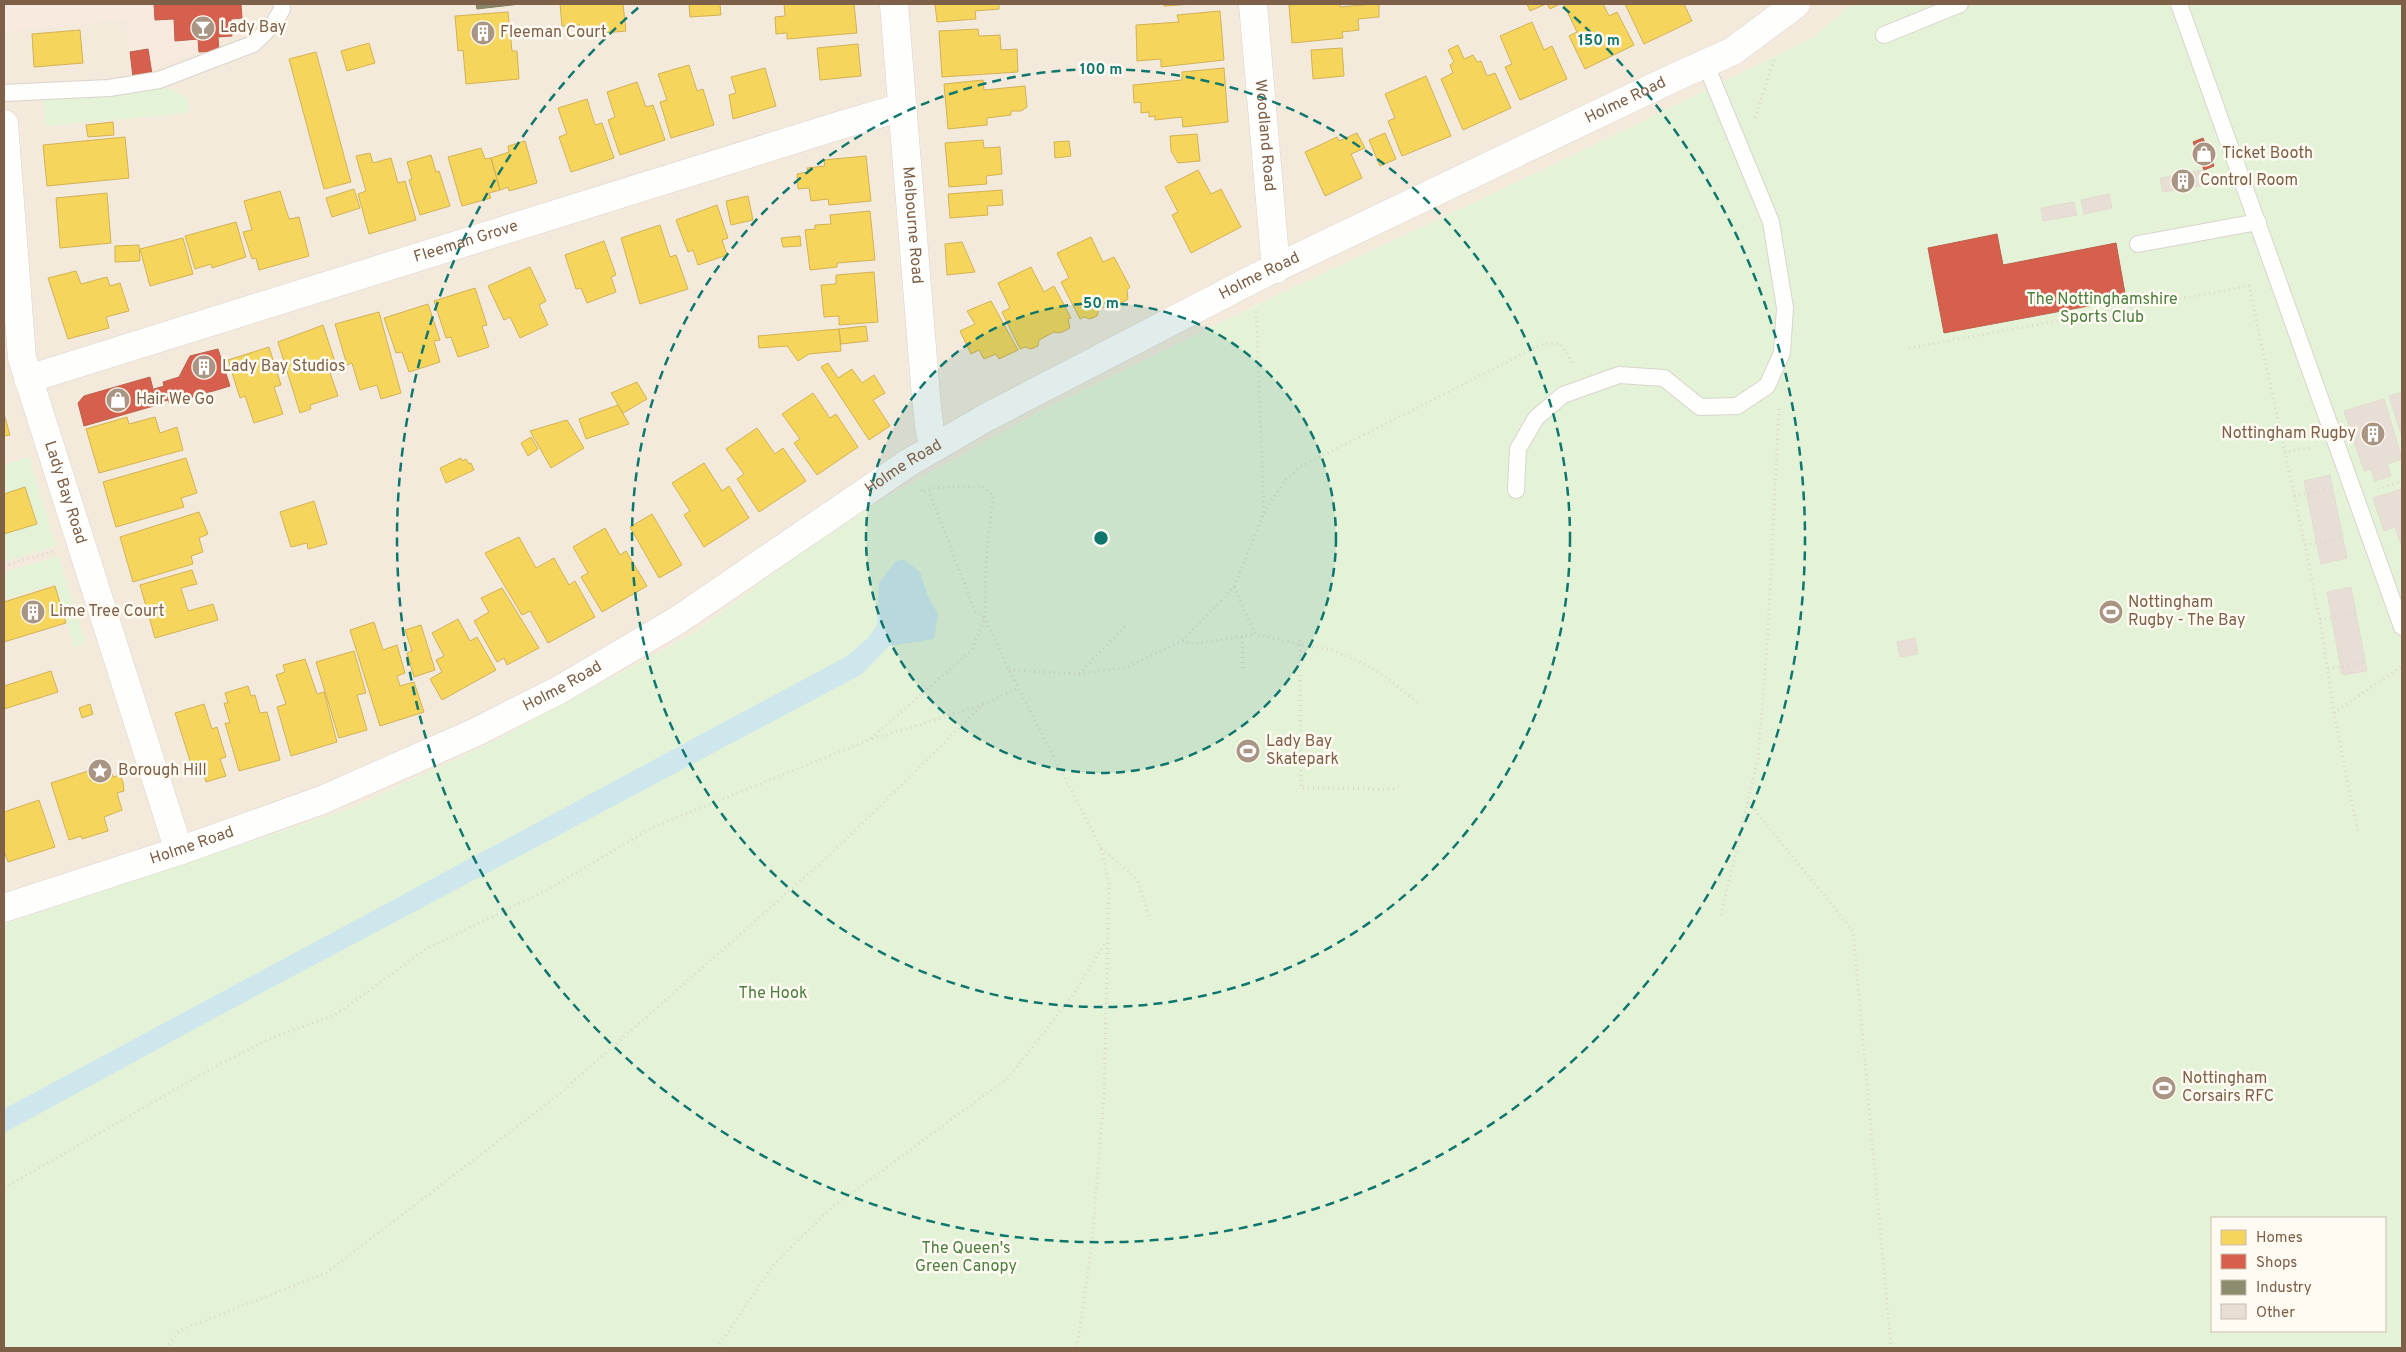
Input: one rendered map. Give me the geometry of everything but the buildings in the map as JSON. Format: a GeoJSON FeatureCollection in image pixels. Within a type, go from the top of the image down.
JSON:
{"type":"FeatureCollection","features":[{"type":"Feature","properties":{"kind":"street","name":"Melbourne Road"},"geometry":{"type":"LineString","coordinates":[[894,4],[926,397],[930,433],[937,445]]}},
{"type":"Feature","properties":{"kind":"street","name":"Woodland Road"},"geometry":{"type":"LineString","coordinates":[[1253,4],[1266,273]]}},
{"type":"Feature","properties":{"kind":"street","name":"Holme Road"},"geometry":{"type":"LineString","coordinates":[[4,908],[179,851],[322,800],[476,732],[559,690],[678,620],[937,445],[1057,379],[1266,273],[1669,80],[1706,65],[1733,51],[1796,4]]}},
{"type":"Feature","properties":{"kind":"street","name":"Fleeman Grove"},"geometry":{"type":"LineString","coordinates":[[28,379],[865,117],[903,107]]}},
{"type":"Feature","properties":{"kind":"street","name":"Lady Bay Road"},"geometry":{"type":"LineString","coordinates":[[4,124],[22,358],[179,851]]}},
{"type":"Feature","properties":{"kind":"lane"},"geometry":{"type":"LineString","coordinates":[[4,93],[110,88],[159,80],[253,44],[273,25],[282,10],[282,4]]}},
{"type":"Feature","properties":{"kind":"lane"},"geometry":{"type":"LineString","coordinates":[[1884,35],[1960,4]]}},
{"type":"Feature","properties":{"kind":"lane"},"geometry":{"type":"LineString","coordinates":[[2180,4],[2402,627]]}},
{"type":"Feature","properties":{"kind":"lane"},"geometry":{"type":"LineString","coordinates":[[1516,490],[1518,449],[1536,418],[1563,395],[1619,375],[1664,378],[1700,407],[1737,406],[1767,386],[1782,353],[1785,308],[1771,222],[1743,150],[1706,65]]}},
{"type":"Feature","properties":{"kind":"lane"},"geometry":{"type":"LineString","coordinates":[[2138,244],[2258,222]]}},
{"type":"Feature","properties":{"kind":"path"},"geometry":{"type":"LineString","coordinates":[[1743,150],[1768,81],[1777,48]]}},
{"type":"Feature","properties":{"kind":"path"},"geometry":{"type":"LineString","coordinates":[[1264,513],[1266,273]]}},
{"type":"Feature","properties":{"kind":"path"},"geometry":{"type":"LineString","coordinates":[[1909,348],[2250,286],[2320,620],[2334,713],[2358,834]]}},
{"type":"Feature","properties":{"kind":"path"},"geometry":{"type":"LineString","coordinates":[[1009,670],[1079,674],[1127,667],[1182,641],[1234,587],[1264,513],[1286,480],[1300,468],[1543,344],[1559,343],[1567,353],[1584,386]]}},
{"type":"Feature","properties":{"kind":"path"},"geometry":{"type":"LineString","coordinates":[[1721,915],[1758,759],[1768,632],[1779,402],[1767,386]]}},
{"type":"Feature","properties":{"kind":"path"},"geometry":{"type":"LineString","coordinates":[[869,740],[972,650],[985,618],[986,560],[994,495],[982,486],[933,488],[923,493],[914,479],[914,470],[908,463]]}},
{"type":"Feature","properties":{"kind":"path"},"geometry":{"type":"LineString","coordinates":[[2294,496],[2333,488]]}},
{"type":"Feature","properties":{"kind":"path"},"geometry":{"type":"LineString","coordinates":[[929,491],[975,611],[985,618],[1009,670],[1100,848],[1109,883],[1104,1095],[1092,1242],[1077,1348]]}},
{"type":"Feature","properties":{"kind":"path"},"geometry":{"type":"LineString","coordinates":[[2305,546],[2343,538]]}},
{"type":"Feature","properties":{"kind":"path"},"geometry":{"type":"LineString","coordinates":[[4,566],[80,543]]}},
{"type":"Feature","properties":{"kind":"path"},"geometry":{"type":"LineString","coordinates":[[1234,587],[1255,634]]}},
{"type":"Feature","properties":{"kind":"path"},"geometry":{"type":"LineString","coordinates":[[2320,620],[2356,613]]}},
{"type":"Feature","properties":{"kind":"path"},"geometry":{"type":"LineString","coordinates":[[1079,674],[1127,624]]}},
{"type":"Feature","properties":{"kind":"path"},"geometry":{"type":"LineString","coordinates":[[1182,641],[1194,644],[1255,634],[1332,650],[1360,662],[1386,677],[1419,704]]}},
{"type":"Feature","properties":{"kind":"path"},"geometry":{"type":"LineString","coordinates":[[1242,636],[1243,668]]}},
{"type":"Feature","properties":{"kind":"path"},"geometry":{"type":"LineString","coordinates":[[1300,640],[1298,644],[1302,788],[1394,789]]}},
{"type":"Feature","properties":{"kind":"path"},"geometry":{"type":"LineString","coordinates":[[2328,669],[2366,662]]}},
{"type":"Feature","properties":{"kind":"path"},"geometry":{"type":"LineString","coordinates":[[2334,713],[2402,666]]}},
{"type":"Feature","properties":{"kind":"path"},"geometry":{"type":"LineString","coordinates":[[4,1188],[211,1068],[271,1038],[335,1015],[426,949],[549,889],[653,827],[869,740],[984,704],[1018,688]]}},
{"type":"Feature","properties":{"kind":"path"},"geometry":{"type":"LineString","coordinates":[[165,1348],[181,1330],[326,1273],[549,1102],[832,853],[984,704]]}},
{"type":"Feature","properties":{"kind":"path"},"geometry":{"type":"LineString","coordinates":[[1748,802],[1854,931],[1891,1348]]}},
{"type":"Feature","properties":{"kind":"path"},"geometry":{"type":"LineString","coordinates":[[1100,848],[1137,879],[1150,920]]}},
{"type":"Feature","properties":{"kind":"path"},"geometry":{"type":"LineString","coordinates":[[717,1348],[774,1264],[830,1209],[1008,1078],[1074,994],[1107,941]]}},
{"type":"Feature","properties":{"kind":"shaded area"},"geometry":{"type":"Polygon","coordinates":[[[4,4],[1852,4],[1812,38],[1543,170],[1292,288],[1043,410],[885,498],[802,552],[694,633],[498,739],[351,808],[4,924],[4,4]]]}},
{"type":"Feature","properties":{"kind":"shaded area"},"geometry":{"type":"Polygon","coordinates":[[[4,4],[242,4],[245,31],[131,79],[127,19],[4,32],[4,4]]]}},
{"type":"Feature","properties":{"kind":"green space"},"geometry":{"type":"Polygon","coordinates":[[[1852,4],[2402,4],[2402,1348],[4,1348],[4,924],[351,808],[498,739],[694,633],[802,552],[885,498],[1043,410],[1292,288],[1543,170],[1812,38],[1852,4]]]}},
{"type":"Feature","properties":{"kind":"green space"},"geometry":{"type":"Polygon","coordinates":[[[164,88],[174,90],[187,98],[189,113],[45,126],[44,99],[164,88]]]}},
{"type":"Feature","properties":{"kind":"green space"},"geometry":{"type":"Polygon","coordinates":[[[29,457],[56,546],[4,562],[4,534],[37,524],[25,487],[4,494],[4,465],[29,457]]]}},
{"type":"Feature","properties":{"kind":"green space"},"geometry":{"type":"Polygon","coordinates":[[[59,556],[85,643],[74,647],[55,584],[4,599],[4,572],[59,556]]]}},
{"type":"Feature","properties":{"kind":"water"},"geometry":{"type":"Polygon","coordinates":[[[904,560],[920,572],[928,597],[938,614],[934,639],[889,646],[862,674],[226,1012],[4,1133],[4,1109],[847,656],[868,638],[877,625],[879,583],[896,561],[904,560]]]}},
{"type":"Feature","properties":{"kind":"place","name":"Lady Bay"},"geometry":{"type":"Point","coordinates":[203,28]}},
{"type":"Feature","properties":{"kind":"place","name":"Fleeman Court"},"geometry":{"type":"Point","coordinates":[483,33]}},
{"type":"Feature","properties":{"kind":"place","name":"Ticket Booth"},"geometry":{"type":"Point","coordinates":[2204,154]}},
{"type":"Feature","properties":{"kind":"place","name":"Control Room"},"geometry":{"type":"Point","coordinates":[2183,181]}},
{"type":"Feature","properties":{"kind":"place","name":"Lady Bay Studios"},"geometry":{"type":"Point","coordinates":[204,367]}},
{"type":"Feature","properties":{"kind":"place","name":"Hair We Go"},"geometry":{"type":"Point","coordinates":[118,400]}},
{"type":"Feature","properties":{"kind":"place","name":"Nottingham Rugby"},"geometry":{"type":"Point","coordinates":[2373,434]}},
{"type":"Feature","properties":{"kind":"place","name":"Lime Tree Court"},"geometry":{"type":"Point","coordinates":[33,612]}},
{"type":"Feature","properties":{"kind":"place","name":"Nottingham Rugby - The Bay"},"geometry":{"type":"Point","coordinates":[2111,612]}},
{"type":"Feature","properties":{"kind":"place","name":"Lady Bay Skatepark"},"geometry":{"type":"Point","coordinates":[1248,751]}},
{"type":"Feature","properties":{"kind":"place","name":"Borough Hill"},"geometry":{"type":"Point","coordinates":[100,771]}},
{"type":"Feature","properties":{"kind":"place","name":"Nottingham Corsairs RFC"},"geometry":{"type":"Point","coordinates":[2164,1088]}},
{"type":"Feature","properties":{"kind":"park label","name":"The Nottinghamshire Sports Club"},"geometry":{"type":"Point","coordinates":[2102,309]}},
{"type":"Feature","properties":{"kind":"park label","name":"The Hook"},"geometry":{"type":"Point","coordinates":[773,994]}},
{"type":"Feature","properties":{"kind":"park label","name":"The Queen's Green Canopy"},"geometry":{"type":"Point","coordinates":[966,1258]}}]}
